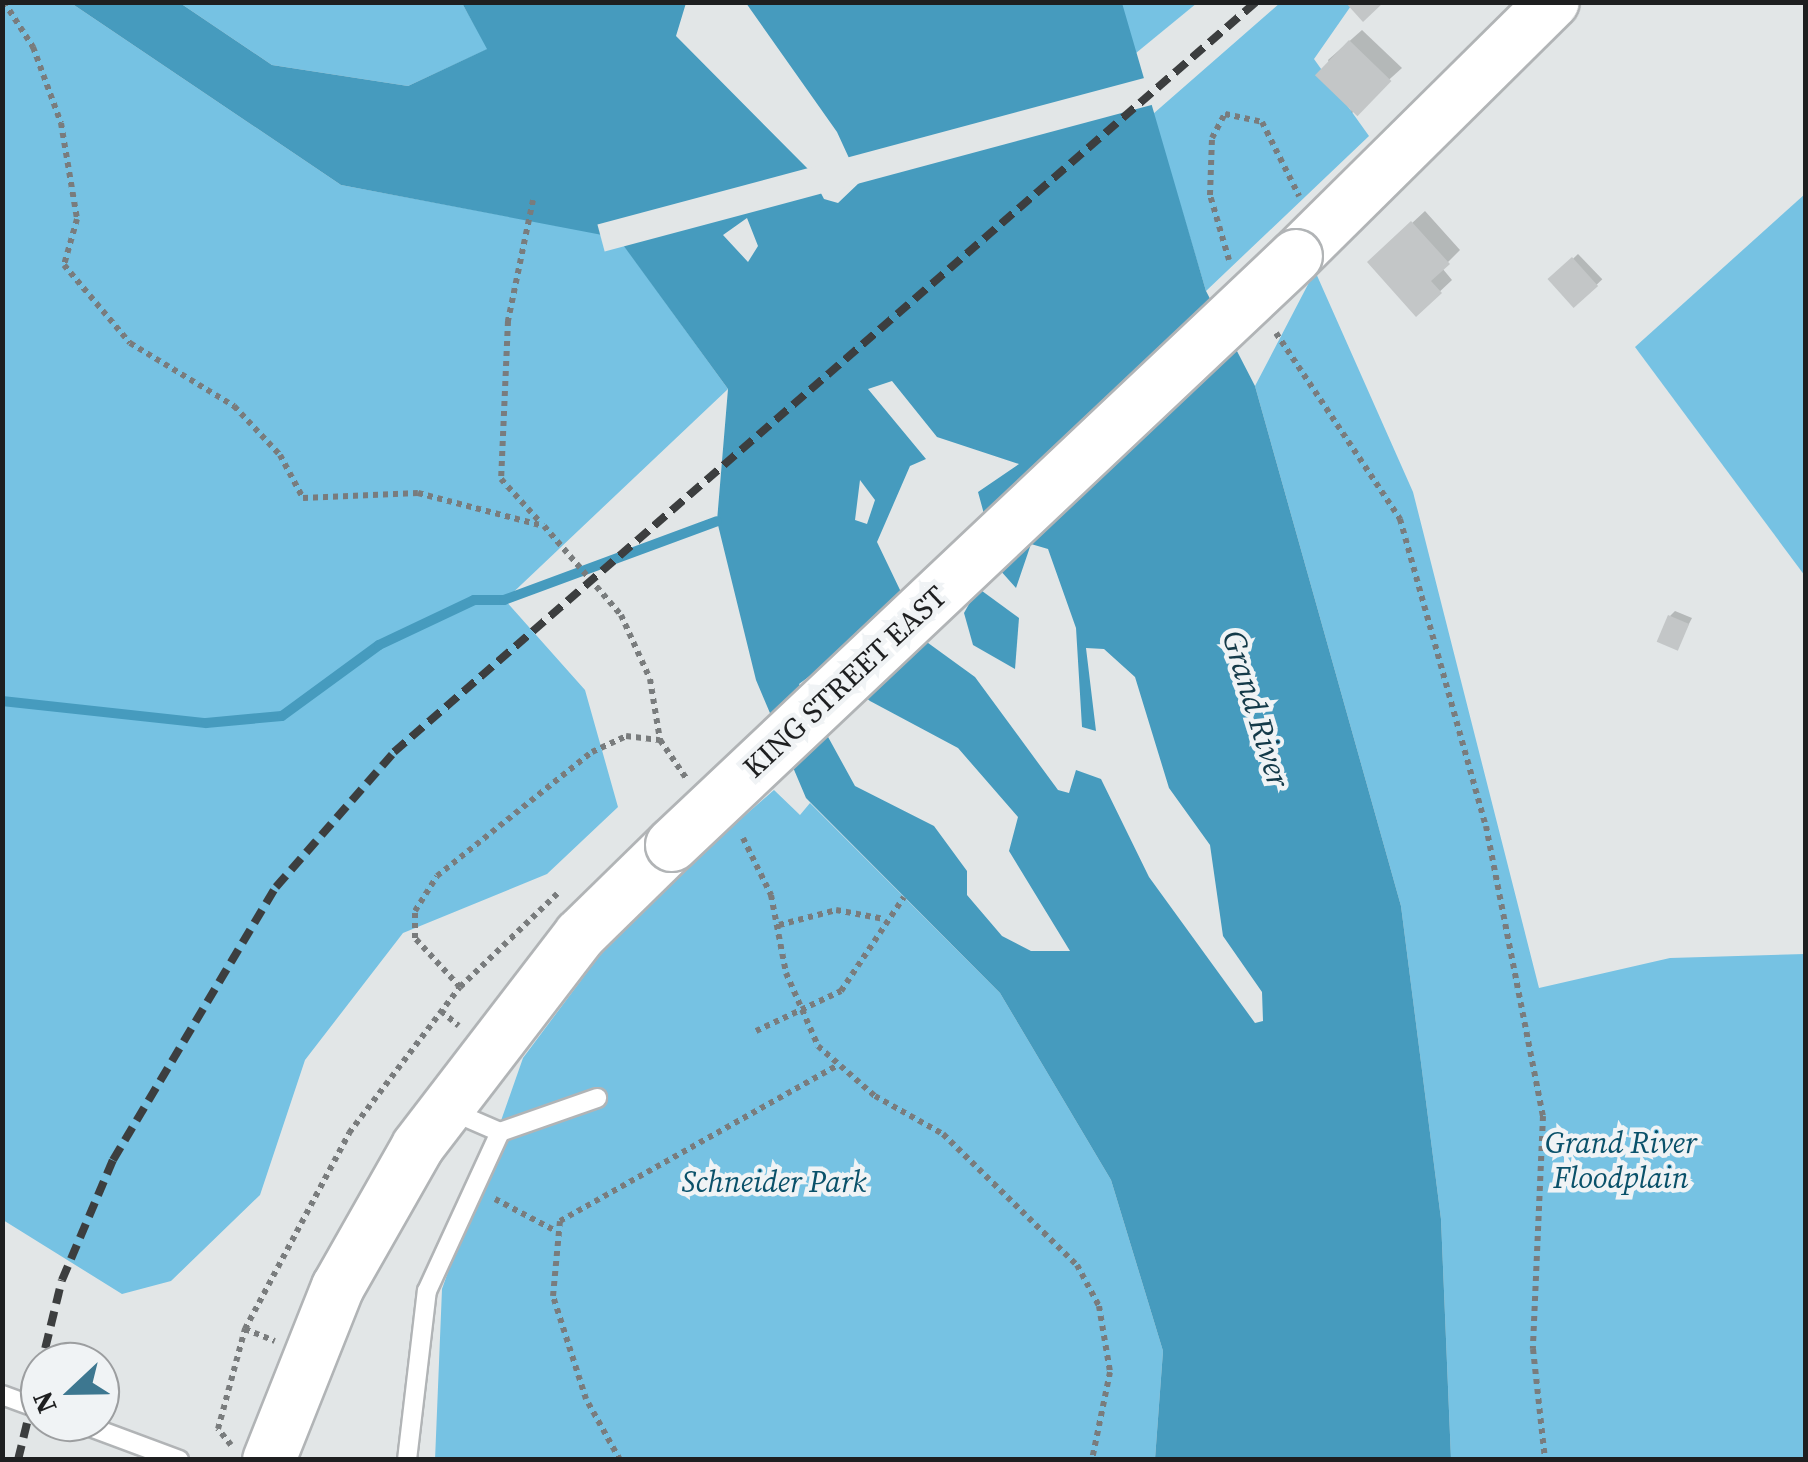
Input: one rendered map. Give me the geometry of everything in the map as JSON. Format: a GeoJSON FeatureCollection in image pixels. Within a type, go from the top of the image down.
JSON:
{"type":"FeatureCollection","features":[{"type":"Feature","properties":{"kind":"main road","name":"KING STREET EAST"},"geometry":{"type":"LineString","coordinates":[[269,1460],[338,1287],[444,1107],[580,935],[1296,256],[1553,2]]}},
{"type":"Feature","properties":{"kind":"lane"},"geometry":{"type":"LineString","coordinates":[[444,1107],[500,1132],[597,1098]]}},
{"type":"Feature","properties":{"kind":"lane"},"geometry":{"type":"LineString","coordinates":[[408,1460],[428,1291],[500,1132]]}},
{"type":"Feature","properties":{"kind":"lane"},"geometry":{"type":"LineString","coordinates":[[120,1438],[179,1460]]}},
{"type":"Feature","properties":{"kind":"path"},"geometry":{"type":"LineString","coordinates":[[4,2],[33,46],[62,123],[77,219],[64,265],[130,343],[234,406],[280,455],[303,498],[418,493],[544,526]]}},
{"type":"Feature","properties":{"kind":"path"},"geometry":{"type":"LineString","coordinates":[[1235,268],[1210,195],[1212,138],[1225,114],[1262,122],[1302,200]]}},
{"type":"Feature","properties":{"kind":"path"},"geometry":{"type":"LineString","coordinates":[[533,200],[508,321],[501,479],[621,615],[650,680],[660,740],[693,787]]}},
{"type":"Feature","properties":{"kind":"path"},"geometry":{"type":"LineString","coordinates":[[1266,318],[1400,518],[1486,826],[1542,1116],[1533,1349],[1544,1460]]}},
{"type":"Feature","properties":{"kind":"path"},"geometry":{"type":"LineString","coordinates":[[218,1429],[244,1329],[349,1133],[460,987],[414,938],[415,912],[436,876],[592,752],[626,736],[660,740]]}},
{"type":"Feature","properties":{"kind":"path"},"geometry":{"type":"LineString","coordinates":[[730,826],[762,870],[802,1015],[836,1066],[944,1134],[1077,1265],[1098,1306],[1110,1372],[1092,1460]]}},
{"type":"Feature","properties":{"kind":"path"},"geometry":{"type":"LineString","coordinates":[[756,1031],[802,1015],[865,965],[885,919],[904,897]]}},
{"type":"Feature","properties":{"kind":"path"},"geometry":{"type":"LineString","coordinates":[[779,924],[836,910],[885,919]]}},
{"type":"Feature","properties":{"kind":"path"},"geometry":{"type":"LineString","coordinates":[[620,1460],[562,1330],[556,1231],[587,1198],[836,1066]]}},
{"type":"Feature","properties":{"kind":"path"},"geometry":{"type":"LineString","coordinates":[[474,1188],[556,1231]]}},
{"type":"Feature","properties":{"kind":"path"},"geometry":{"type":"LineString","coordinates":[[244,1329],[266,1336]]}},
{"type":"Feature","properties":{"kind":"green space"},"geometry":{"type":"Polygon","coordinates":[[[1117,2],[1197,3],[1136,53],[1117,2]]]}},
{"type":"Feature","properties":{"kind":"green space"},"geometry":{"type":"Polygon","coordinates":[[[2,3],[71,3],[341,185],[618,237],[728,389],[505,600],[585,690],[618,807],[547,874],[403,933],[305,1060],[260,1195],[171,1281],[122,1294],[3,1220],[2,3]]]}},
{"type":"Feature","properties":{"kind":"green space"},"geometry":{"type":"Polygon","coordinates":[[[180,3],[462,3],[488,49],[408,86],[272,65],[180,3]]]}},
{"type":"Feature","properties":{"kind":"green space"},"geometry":{"type":"Polygon","coordinates":[[[1280,3],[1353,3],[1314,59],[1369,136],[1206,291],[1153,114],[1280,3]]]}},
{"type":"Feature","properties":{"kind":"green space"},"geometry":{"type":"Polygon","coordinates":[[[1805,194],[1805,576],[1635,347],[1805,194]]]}},
{"type":"Feature","properties":{"kind":"green space","name":"Grand River Floodplain"},"geometry":{"type":"Polygon","coordinates":[[[1315,271],[1413,492],[1539,988],[1670,958],[1805,954],[1805,1459],[1451,1459],[1441,1219],[1401,906],[1255,386],[1315,271]]]}},
{"type":"Feature","properties":{"kind":"green space","name":"Schneider Park"},"geometry":{"type":"Polygon","coordinates":[[[774,790],[800,815],[810,803],[1000,993],[1111,1180],[1163,1351],[1155,1459],[435,1460],[442,1289],[523,1058],[629,916],[774,790]]]}},
{"type":"Feature","properties":{"kind":"water","name":"Grand River"},"geometry":{"type":"Polygon","coordinates":[[[71,3],[180,3],[272,65],[408,86],[487,49],[462,3],[686,3],[676,36],[809,170],[824,199],[838,203],[860,182],[837,132],[746,3],[1122,3],[1206,291],[1255,386],[1401,906],[1441,1219],[1451,1459],[1155,1459],[1163,1351],[1111,1180],[1000,993],[806,798],[756,680],[717,521],[728,389],[618,238],[341,185],[71,3]],[[747,218],[723,235],[748,262],[758,246],[747,218]],[[892,381],[868,389],[926,459],[910,466],[877,542],[924,640],[975,677],[1058,790],[1069,793],[1076,770],[1101,779],[1149,877],[1255,1023],[1263,1021],[1262,992],[1223,936],[1210,845],[1169,788],[1135,677],[1104,649],[1086,648],[1096,731],[1082,727],[1076,628],[1048,549],[1031,544],[1016,588],[999,569],[978,492],[1019,464],[937,437],[892,381]],[[860,480],[855,520],[867,524],[875,500],[860,480]],[[826,664],[799,684],[855,786],[934,826],[967,871],[967,895],[1002,936],[1031,951],[1070,951],[1009,851],[1018,817],[958,748],[870,701],[826,664]]]}},
{"type":"Feature","properties":{"kind":"water"},"geometry":{"type":"Polygon","coordinates":[[[978,588],[1019,618],[1015,669],[973,645],[964,613],[978,588]]]}},
{"type":"Feature","properties":{"kind":"pier"},"geometry":{"type":"Polygon","coordinates":[[[1148,77],[1155,104],[605,252],[597,225],[1148,77]]]}},
{"type":"Feature","properties":{"kind":"building"},"geometry":{"type":"Polygon","coordinates":[[[1345,2],[1384,2],[1363,22],[1345,2]]]}},
{"type":"Feature","properties":{"kind":"building"},"geometry":{"type":"Polygon","coordinates":[[[1349,40],[1391,81],[1357,116],[1315,75],[1349,40]]]}},
{"type":"Feature","properties":{"kind":"building"},"geometry":{"type":"Polygon","coordinates":[[[1411,221],[1450,264],[1431,281],[1442,293],[1416,317],[1367,262],[1411,221]]]}},
{"type":"Feature","properties":{"kind":"building"},"geometry":{"type":"Polygon","coordinates":[[[1572,257],[1598,286],[1574,308],[1547,279],[1572,257]]]}},
{"type":"Feature","properties":{"kind":"building"},"geometry":{"type":"Polygon","coordinates":[[[1668,615],[1689,624],[1678,651],[1657,642],[1668,615]]]}},
{"type":"Feature","properties":{"kind":"waterway"},"geometry":{"type":"LineString","coordinates":[[2,701],[206,723],[282,716],[379,645],[474,600],[504,600],[717,521]]}},
{"type":"Feature","properties":{"kind":"railway"},"geometry":{"type":"LineString","coordinates":[[18,1460],[62,1280],[113,1160],[276,887],[394,752],[1256,2]]}}]}
